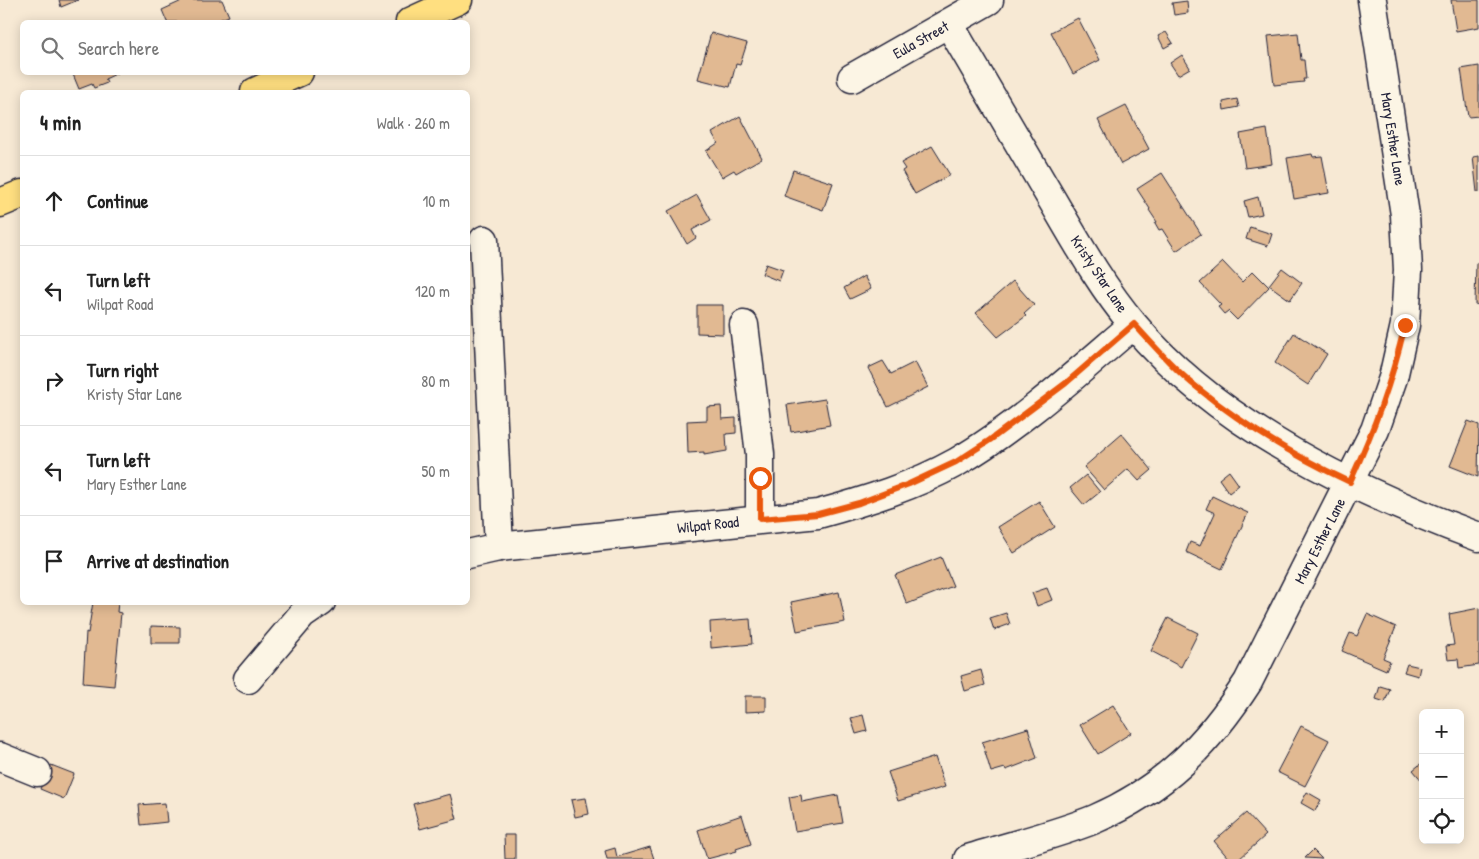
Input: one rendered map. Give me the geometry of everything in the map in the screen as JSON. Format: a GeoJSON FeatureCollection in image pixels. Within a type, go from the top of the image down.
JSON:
{"type":"FeatureCollection","features":[{"type":"Feature","properties":{"kind":"main road"},"geometry":{"type":"LineString","coordinates":[[414,20],[458,0]]}},
{"type":"Feature","properties":{"kind":"main road"},"geometry":{"type":"LineString","coordinates":[[259,90],[292,75]]}},
{"type":"Feature","properties":{"kind":"main road"},"geometry":{"type":"LineString","coordinates":[[0,203],[20,195]]}},
{"type":"Feature","properties":{"kind":"street","name":"Eula Street"},"geometry":{"type":"LineString","coordinates":[[852,78],[989,0]]}},
{"type":"Feature","properties":{"kind":"street","name":"Mary Esther Lane"},"geometry":{"type":"LineString","coordinates":[[968,859],[1093,820],[1130,802],[1164,780],[1200,748],[1226,716],[1248,682],[1350,482],[1374,430],[1393,378],[1405,325],[1408,270],[1405,215],[1372,0]]}},
{"type":"Feature","properties":{"kind":"street","name":"Kristy Star Lane"},"geometry":{"type":"LineString","coordinates":[[949,24],[1067,225],[1109,292],[1134,324],[1169,362],[1224,408],[1284,447],[1350,482],[1479,537]]}},
{"type":"Feature","properties":{"kind":"street"},"geometry":{"type":"LineString","coordinates":[[484,240],[499,547]]}},
{"type":"Feature","properties":{"kind":"street"},"geometry":{"type":"LineString","coordinates":[[744,324],[760,454],[760,519]]}},
{"type":"Feature","properties":{"kind":"street","name":"Wilpat Road"},"geometry":{"type":"LineString","coordinates":[[470,554],[499,547],[818,514],[859,503],[909,484],[956,462],[990,440],[1066,383],[1134,324]]}},
{"type":"Feature","properties":{"kind":"street"},"geometry":{"type":"LineString","coordinates":[[248,679],[302,615],[316,605]]}},
{"type":"Feature","properties":{"kind":"street"},"geometry":{"type":"LineString","coordinates":[[0,757],[37,772]]}},
{"type":"Feature","properties":{"kind":"building"},"geometry":{"type":"Polygon","coordinates":[[[59,0],[78,0],[61,7],[59,0]]]}},
{"type":"Feature","properties":{"kind":"building"},"geometry":{"type":"Polygon","coordinates":[[[184,0],[222,0],[229,16],[218,20],[166,20],[162,10],[184,0]]]}},
{"type":"Feature","properties":{"kind":"building"},"geometry":{"type":"Polygon","coordinates":[[[1451,0],[1479,0],[1479,27],[1456,31],[1451,0]]]}},
{"type":"Feature","properties":{"kind":"building"},"geometry":{"type":"Polygon","coordinates":[[[1187,1],[1188,13],[1174,15],[1172,3],[1187,1]]]}},
{"type":"Feature","properties":{"kind":"building"},"geometry":{"type":"Polygon","coordinates":[[[1078,18],[1100,60],[1073,74],[1051,32],[1078,18]]]}},
{"type":"Feature","properties":{"kind":"building"},"geometry":{"type":"Polygon","coordinates":[[[1166,32],[1173,43],[1164,48],[1158,36],[1166,32]]]}},
{"type":"Feature","properties":{"kind":"building"},"geometry":{"type":"Polygon","coordinates":[[[711,33],[747,43],[740,65],[736,64],[730,87],[698,79],[711,33]]]}},
{"type":"Feature","properties":{"kind":"building"},"geometry":{"type":"Polygon","coordinates":[[[1298,33],[1301,60],[1304,60],[1306,79],[1303,79],[1304,82],[1274,85],[1268,36],[1298,33]]]}},
{"type":"Feature","properties":{"kind":"building"},"geometry":{"type":"Polygon","coordinates":[[[1182,55],[1190,68],[1178,75],[1170,63],[1182,55]]]}},
{"type":"Feature","properties":{"kind":"building"},"geometry":{"type":"Polygon","coordinates":[[[1479,66],[1479,116],[1468,117],[1461,69],[1479,66]]]}},
{"type":"Feature","properties":{"kind":"building"},"geometry":{"type":"Polygon","coordinates":[[[73,75],[114,75],[105,79],[107,83],[94,88],[92,84],[79,89],[73,75]]]}},
{"type":"Feature","properties":{"kind":"building"},"geometry":{"type":"Polygon","coordinates":[[[1237,99],[1239,107],[1224,110],[1223,102],[1237,99]]]}},
{"type":"Feature","properties":{"kind":"building"},"geometry":{"type":"Polygon","coordinates":[[[1126,106],[1149,149],[1121,164],[1098,120],[1126,106]]]}},
{"type":"Feature","properties":{"kind":"building"},"geometry":{"type":"Polygon","coordinates":[[[740,116],[762,158],[736,173],[734,170],[722,177],[706,151],[718,143],[712,133],[740,116]]]}},
{"type":"Feature","properties":{"kind":"building"},"geometry":{"type":"Polygon","coordinates":[[[1267,129],[1272,164],[1245,168],[1240,134],[1267,129]]]}},
{"type":"Feature","properties":{"kind":"building"},"geometry":{"type":"Polygon","coordinates":[[[932,146],[950,175],[915,194],[902,171],[905,169],[901,163],[932,146]]]}},
{"type":"Feature","properties":{"kind":"building"},"geometry":{"type":"Polygon","coordinates":[[[1312,154],[1313,157],[1322,156],[1329,193],[1294,199],[1287,158],[1312,154]]]}},
{"type":"Feature","properties":{"kind":"building"},"geometry":{"type":"Polygon","coordinates":[[[1479,156],[1479,192],[1477,192],[1473,157],[1479,156]]]}},
{"type":"Feature","properties":{"kind":"building"},"geometry":{"type":"Polygon","coordinates":[[[793,170],[833,183],[823,210],[784,196],[793,170]]]}},
{"type":"Feature","properties":{"kind":"building"},"geometry":{"type":"Polygon","coordinates":[[[1162,173],[1201,234],[1176,251],[1162,229],[1159,230],[1155,223],[1157,222],[1137,189],[1162,173]]]}},
{"type":"Feature","properties":{"kind":"building"},"geometry":{"type":"Polygon","coordinates":[[[697,195],[711,220],[692,230],[696,238],[687,244],[668,211],[697,195]]]}},
{"type":"Feature","properties":{"kind":"building"},"geometry":{"type":"Polygon","coordinates":[[[1258,197],[1262,214],[1248,217],[1244,201],[1258,197]]]}},
{"type":"Feature","properties":{"kind":"building"},"geometry":{"type":"Polygon","coordinates":[[[1250,227],[1272,234],[1268,246],[1246,239],[1250,227]]]}},
{"type":"Feature","properties":{"kind":"building"},"geometry":{"type":"Polygon","coordinates":[[[1223,262],[1242,282],[1253,271],[1269,287],[1237,320],[1228,311],[1224,314],[1218,307],[1221,305],[1200,283],[1223,262]]]}},
{"type":"Feature","properties":{"kind":"building"},"geometry":{"type":"Polygon","coordinates":[[[1476,263],[1479,263],[1479,305],[1475,304],[1476,263]]]}},
{"type":"Feature","properties":{"kind":"building"},"geometry":{"type":"Polygon","coordinates":[[[766,264],[783,270],[779,281],[762,274],[766,264]]]}},
{"type":"Feature","properties":{"kind":"building"},"geometry":{"type":"Polygon","coordinates":[[[1282,268],[1302,283],[1290,300],[1269,285],[1282,268]]]}},
{"type":"Feature","properties":{"kind":"building"},"geometry":{"type":"Polygon","coordinates":[[[864,276],[871,289],[850,299],[844,288],[864,276]]]}},
{"type":"Feature","properties":{"kind":"building"},"geometry":{"type":"Polygon","coordinates":[[[1013,281],[1034,305],[1024,314],[1026,316],[998,337],[976,313],[1013,281]]]}},
{"type":"Feature","properties":{"kind":"building"},"geometry":{"type":"Polygon","coordinates":[[[697,305],[723,305],[723,334],[697,333],[697,305]]]}},
{"type":"Feature","properties":{"kind":"building"},"geometry":{"type":"Polygon","coordinates":[[[1294,333],[1327,354],[1308,385],[1275,363],[1294,333]]]}},
{"type":"Feature","properties":{"kind":"building"},"geometry":{"type":"Polygon","coordinates":[[[883,361],[891,374],[915,362],[928,387],[888,407],[868,368],[883,361]]]}},
{"type":"Feature","properties":{"kind":"building"},"geometry":{"type":"Polygon","coordinates":[[[825,399],[830,425],[791,432],[787,405],[825,399]]]}},
{"type":"Feature","properties":{"kind":"building"},"geometry":{"type":"Polygon","coordinates":[[[721,406],[722,419],[736,418],[736,433],[726,434],[727,451],[704,455],[704,452],[688,453],[687,421],[707,420],[707,407],[721,406]]]}},
{"type":"Feature","properties":{"kind":"building"},"geometry":{"type":"Polygon","coordinates":[[[1468,421],[1479,425],[1478,477],[1450,466],[1468,421]]]}},
{"type":"Feature","properties":{"kind":"building"},"geometry":{"type":"Polygon","coordinates":[[[1122,434],[1152,470],[1139,481],[1128,469],[1104,490],[1084,467],[1122,434]]]}},
{"type":"Feature","properties":{"kind":"building"},"geometry":{"type":"Polygon","coordinates":[[[1229,471],[1239,485],[1229,493],[1219,479],[1229,471]]]}},
{"type":"Feature","properties":{"kind":"building"},"geometry":{"type":"Polygon","coordinates":[[[1086,475],[1100,492],[1084,505],[1070,488],[1086,475]]]}},
{"type":"Feature","properties":{"kind":"building"},"geometry":{"type":"Polygon","coordinates":[[[1212,496],[1248,513],[1222,569],[1186,552],[1190,542],[1200,546],[1215,513],[1206,509],[1212,496]]]}},
{"type":"Feature","properties":{"kind":"building"},"geometry":{"type":"Polygon","coordinates":[[[1039,501],[1055,527],[1014,553],[998,527],[1039,501]]]}},
{"type":"Feature","properties":{"kind":"building"},"geometry":{"type":"Polygon","coordinates":[[[941,557],[953,586],[907,604],[895,575],[941,557]]]}},
{"type":"Feature","properties":{"kind":"building"},"geometry":{"type":"Polygon","coordinates":[[[1047,588],[1052,600],[1037,606],[1032,593],[1047,588]]]}},
{"type":"Feature","properties":{"kind":"building"},"geometry":{"type":"Polygon","coordinates":[[[839,592],[845,622],[797,631],[791,602],[839,592]]]}},
{"type":"Feature","properties":{"kind":"building"},"geometry":{"type":"Polygon","coordinates":[[[93,605],[118,605],[117,612],[121,613],[114,686],[83,683],[86,632],[88,633],[93,605]]]}},
{"type":"Feature","properties":{"kind":"building"},"geometry":{"type":"Polygon","coordinates":[[[1479,608],[1479,665],[1459,668],[1458,659],[1448,660],[1446,646],[1454,645],[1449,614],[1479,608]]]}},
{"type":"Feature","properties":{"kind":"building"},"geometry":{"type":"Polygon","coordinates":[[[1006,613],[1010,624],[994,630],[990,618],[1006,613]]]}},
{"type":"Feature","properties":{"kind":"building"},"geometry":{"type":"Polygon","coordinates":[[[1367,614],[1396,627],[1383,658],[1390,661],[1386,670],[1342,651],[1350,633],[1357,636],[1367,614]]]}},
{"type":"Feature","properties":{"kind":"building"},"geometry":{"type":"Polygon","coordinates":[[[1168,618],[1198,633],[1181,667],[1151,651],[1168,618]]]}},
{"type":"Feature","properties":{"kind":"building"},"geometry":{"type":"Polygon","coordinates":[[[750,619],[752,644],[711,648],[710,622],[750,619]]]}},
{"type":"Feature","properties":{"kind":"building"},"geometry":{"type":"Polygon","coordinates":[[[151,626],[180,627],[180,643],[151,643],[151,626]]]}},
{"type":"Feature","properties":{"kind":"building"},"geometry":{"type":"Polygon","coordinates":[[[1407,664],[1420,667],[1418,676],[1404,672],[1407,664]]]}},
{"type":"Feature","properties":{"kind":"building"},"geometry":{"type":"Polygon","coordinates":[[[981,670],[985,685],[965,691],[961,676],[981,670]]]}},
{"type":"Feature","properties":{"kind":"building"},"geometry":{"type":"Polygon","coordinates":[[[1380,686],[1390,689],[1385,702],[1376,699],[1380,686]]]}},
{"type":"Feature","properties":{"kind":"building"},"geometry":{"type":"Polygon","coordinates":[[[745,696],[766,696],[766,711],[745,712],[745,696]]]}},
{"type":"Feature","properties":{"kind":"building"},"geometry":{"type":"Polygon","coordinates":[[[1113,705],[1131,733],[1098,754],[1080,725],[1113,705]]]}},
{"type":"Feature","properties":{"kind":"building"},"geometry":{"type":"Polygon","coordinates":[[[863,715],[867,731],[856,734],[851,718],[863,715]]]}},
{"type":"Feature","properties":{"kind":"building"},"geometry":{"type":"Polygon","coordinates":[[[1301,726],[1329,740],[1305,786],[1277,772],[1301,726]]]}},
{"type":"Feature","properties":{"kind":"building"},"geometry":{"type":"Polygon","coordinates":[[[1028,728],[1037,758],[1006,770],[1005,768],[991,772],[982,742],[1028,728]]]}},
{"type":"Feature","properties":{"kind":"building"},"geometry":{"type":"Polygon","coordinates":[[[935,757],[945,787],[898,801],[888,772],[935,757]]]}},
{"type":"Feature","properties":{"kind":"building"},"geometry":{"type":"Polygon","coordinates":[[[51,765],[74,774],[64,799],[40,789],[51,765]]]}},
{"type":"Feature","properties":{"kind":"building"},"geometry":{"type":"Polygon","coordinates":[[[1419,765],[1419,777],[1413,770],[1419,765]]]}},
{"type":"Feature","properties":{"kind":"building"},"geometry":{"type":"Polygon","coordinates":[[[1307,792],[1321,800],[1315,811],[1301,803],[1307,792]]]}},
{"type":"Feature","properties":{"kind":"building"},"geometry":{"type":"Polygon","coordinates":[[[450,794],[457,819],[420,829],[413,804],[450,794]]]}},
{"type":"Feature","properties":{"kind":"building"},"geometry":{"type":"Polygon","coordinates":[[[801,795],[802,802],[838,795],[843,823],[795,831],[789,797],[801,795]]]}},
{"type":"Feature","properties":{"kind":"building"},"geometry":{"type":"Polygon","coordinates":[[[586,798],[589,814],[575,817],[571,800],[586,798]]]}},
{"type":"Feature","properties":{"kind":"building"},"geometry":{"type":"Polygon","coordinates":[[[165,803],[167,822],[141,825],[139,805],[165,803]]]}},
{"type":"Feature","properties":{"kind":"building"},"geometry":{"type":"Polygon","coordinates":[[[1246,813],[1266,835],[1239,859],[1229,859],[1214,841],[1246,813]]]}},
{"type":"Feature","properties":{"kind":"building"},"geometry":{"type":"Polygon","coordinates":[[[742,815],[751,844],[736,849],[737,851],[707,859],[698,830],[742,815]]]}},
{"type":"Feature","properties":{"kind":"building"},"geometry":{"type":"Polygon","coordinates":[[[504,835],[515,835],[515,859],[505,859],[504,835]]]}},
{"type":"Feature","properties":{"kind":"building"},"geometry":{"type":"Polygon","coordinates":[[[650,847],[654,859],[607,859],[605,851],[615,848],[617,857],[650,847]]]}},
{"type":"Feature","properties":{"kind":"building"},"geometry":{"type":"Polygon","coordinates":[[[1313,850],[1322,859],[1305,858],[1313,850]]]}},
{"type":"Feature","properties":{"kind":"route"},"geometry":{"type":"LineString","coordinates":[[760,478],[760,519],[818,514],[859,503],[909,484],[956,462],[990,440],[1066,383],[1134,324],[1169,362],[1224,408],[1284,447],[1350,482],[1374,430],[1393,378],[1405,325]]}}]}
